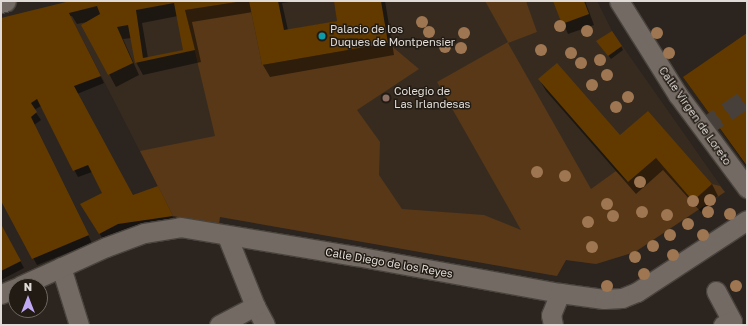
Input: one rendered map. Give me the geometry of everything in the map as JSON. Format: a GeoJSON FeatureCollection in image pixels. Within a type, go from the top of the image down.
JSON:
{"type":"FeatureCollection","features":[{"type":"Feature","properties":{"kind":"main road"},"geometry":{"type":"LineString","coordinates":[[1,2],[5,1]]}},
{"type":"Feature","properties":{"kind":"street","name":"Calle Virgen de Loreto"},"geometry":{"type":"LineString","coordinates":[[619,1],[678,95],[747,188]]}},
{"type":"Feature","properties":{"kind":"street","name":"Calle Diego de los Reyes"},"geometry":{"type":"LineString","coordinates":[[37,278],[144,233],[180,228],[356,256],[560,293],[604,299],[622,298],[644,288],[747,220]]}},
{"type":"Feature","properties":{"kind":"street"},"geometry":{"type":"LineString","coordinates":[[227,236],[255,306],[265,325]]}},
{"type":"Feature","properties":{"kind":"street"},"geometry":{"type":"LineString","coordinates":[[61,267],[79,325]]}},
{"type":"Feature","properties":{"kind":"street"},"geometry":{"type":"LineString","coordinates":[[716,291],[728,323]]}},
{"type":"Feature","properties":{"kind":"street"},"geometry":{"type":"LineString","coordinates":[[553,325],[551,315],[560,293]]}},
{"type":"Feature","properties":{"kind":"street"},"geometry":{"type":"LineString","coordinates":[[219,325],[255,306]]}},
{"type":"Feature","properties":{"kind":"shaded area","name":"Colegio de Las Irlandesas"},"geometry":{"type":"Polygon","coordinates":[[[70,1],[597,1],[612,31],[725,192],[635,252],[596,264],[566,260],[557,276],[220,217],[173,216],[64,3],[70,1]]]}},
{"type":"Feature","properties":{"kind":"shaded area"},"geometry":{"type":"Polygon","coordinates":[[[249,1],[262,65],[388,43],[419,69],[357,110],[380,142],[379,175],[402,209],[484,215],[521,230],[437,82],[508,42],[485,1],[526,1],[537,32],[508,43],[591,189],[616,171],[628,182],[656,158],[693,200],[712,184],[720,186],[725,192],[635,252],[596,264],[566,260],[557,276],[220,217],[219,225],[173,216],[140,151],[215,136],[185,10],[249,1]]]}},
{"type":"Feature","properties":{"kind":"building"},"geometry":{"type":"Polygon","coordinates":[[[70,1],[237,2],[185,10],[195,50],[135,63],[128,25],[117,27],[133,63],[108,75],[81,25],[100,14],[97,6],[69,13],[101,76],[74,86],[133,195],[158,186],[173,216],[118,224],[99,234],[80,204],[102,193],[88,165],[73,171],[37,99],[31,103],[37,112],[31,117],[89,235],[32,259],[1,201],[1,18],[70,1]],[[174,3],[136,10],[143,58],[183,50],[174,3]]]}},
{"type":"Feature","properties":{"kind":"building","name":"Palacio de los Duques de Montpensier"},"geometry":{"type":"Polygon","coordinates":[[[249,1],[278,1],[284,30],[337,21],[334,1],[381,1],[388,43],[262,65],[249,1]]]}},
{"type":"Feature","properties":{"kind":"building"},"geometry":{"type":"Polygon","coordinates":[[[553,1],[584,1],[589,14],[562,24],[553,1]]]}},
{"type":"Feature","properties":{"kind":"building"},"geometry":{"type":"Polygon","coordinates":[[[612,31],[622,46],[608,56],[596,41],[612,31]]]}},
{"type":"Feature","properties":{"kind":"building"},"geometry":{"type":"Polygon","coordinates":[[[747,33],[746,88],[747,166],[683,77],[747,33]]]}},
{"type":"Feature","properties":{"kind":"building"},"geometry":{"type":"Polygon","coordinates":[[[557,63],[620,135],[648,111],[712,184],[693,201],[656,158],[628,182],[538,79],[557,63]]]}},
{"type":"Feature","properties":{"kind":"building"},"geometry":{"type":"Polygon","coordinates":[[[1,224],[21,261],[1,271],[1,224]]]}},
{"type":"Feature","properties":{"kind":"tunnel"},"geometry":{"type":"LineString","coordinates":[[703,128],[747,98]]}},
{"type":"Feature","properties":{"kind":"place","name":"Palacio de los Duques de Montpensier"},"geometry":{"type":"Point","coordinates":[322,36]}},
{"type":"Feature","properties":{"kind":"place","name":"Colegio de Las Irlandesas"},"geometry":{"type":"Point","coordinates":[386,98]}}]}
